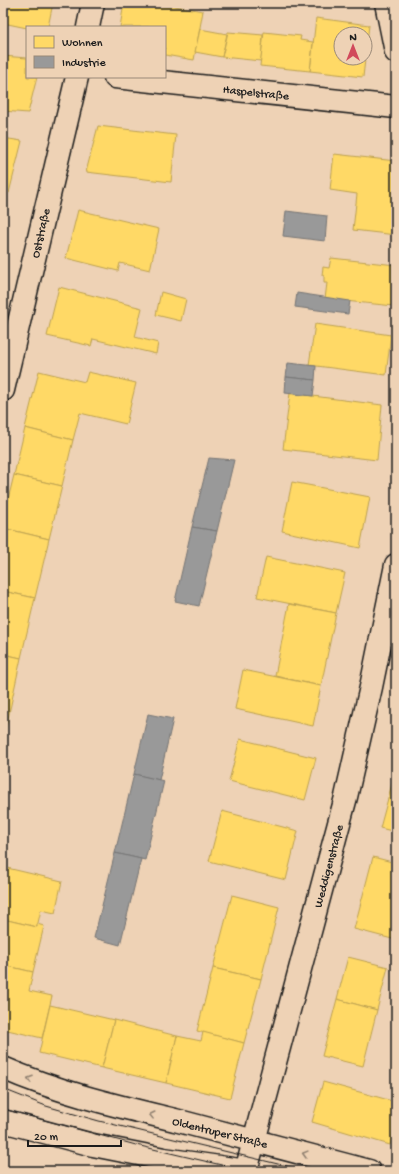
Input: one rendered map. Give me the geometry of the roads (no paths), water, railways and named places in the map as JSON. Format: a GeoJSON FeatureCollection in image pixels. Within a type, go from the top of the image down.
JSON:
{"type":"FeatureCollection","features":[{"type":"Feature","properties":{"kind":"street"},"geometry":{"type":"LineString","coordinates":[[88,26],[93,3]]}},
{"type":"Feature","properties":{"kind":"street"},"geometry":{"type":"LineString","coordinates":[[386,3],[396,52]]}},
{"type":"Feature","properties":{"kind":"street","name":"Oststraße"},"geometry":{"type":"LineString","coordinates":[[3,390],[78,78]]}},
{"type":"Feature","properties":{"kind":"street","name":"Haspelstraße"},"geometry":{"type":"LineString","coordinates":[[124,78],[396,108]]}},
{"type":"Feature","properties":{"kind":"street","name":"Weddigenstraße"},"geometry":{"type":"LineString","coordinates":[[247,1169],[346,797],[371,687],[396,565]]}},
{"type":"Feature","properties":{"kind":"street","name":"Oldentruper Straße"},"geometry":{"type":"LineString","coordinates":[[3,1068],[64,1090],[369,1171]]}},
{"type":"Feature","properties":{"kind":"street"},"geometry":{"type":"LineString","coordinates":[[3,1121],[93,1145],[164,1158],[247,1169]]}},
{"type":"Feature","properties":{"kind":"tram line"},"geometry":{"type":"LineString","coordinates":[[3,1089],[46,1106],[99,1121],[307,1171]]}},
{"type":"Feature","properties":{"kind":"tram line"},"geometry":{"type":"LineString","coordinates":[[3,1109],[136,1145],[247,1171]]}}]}
